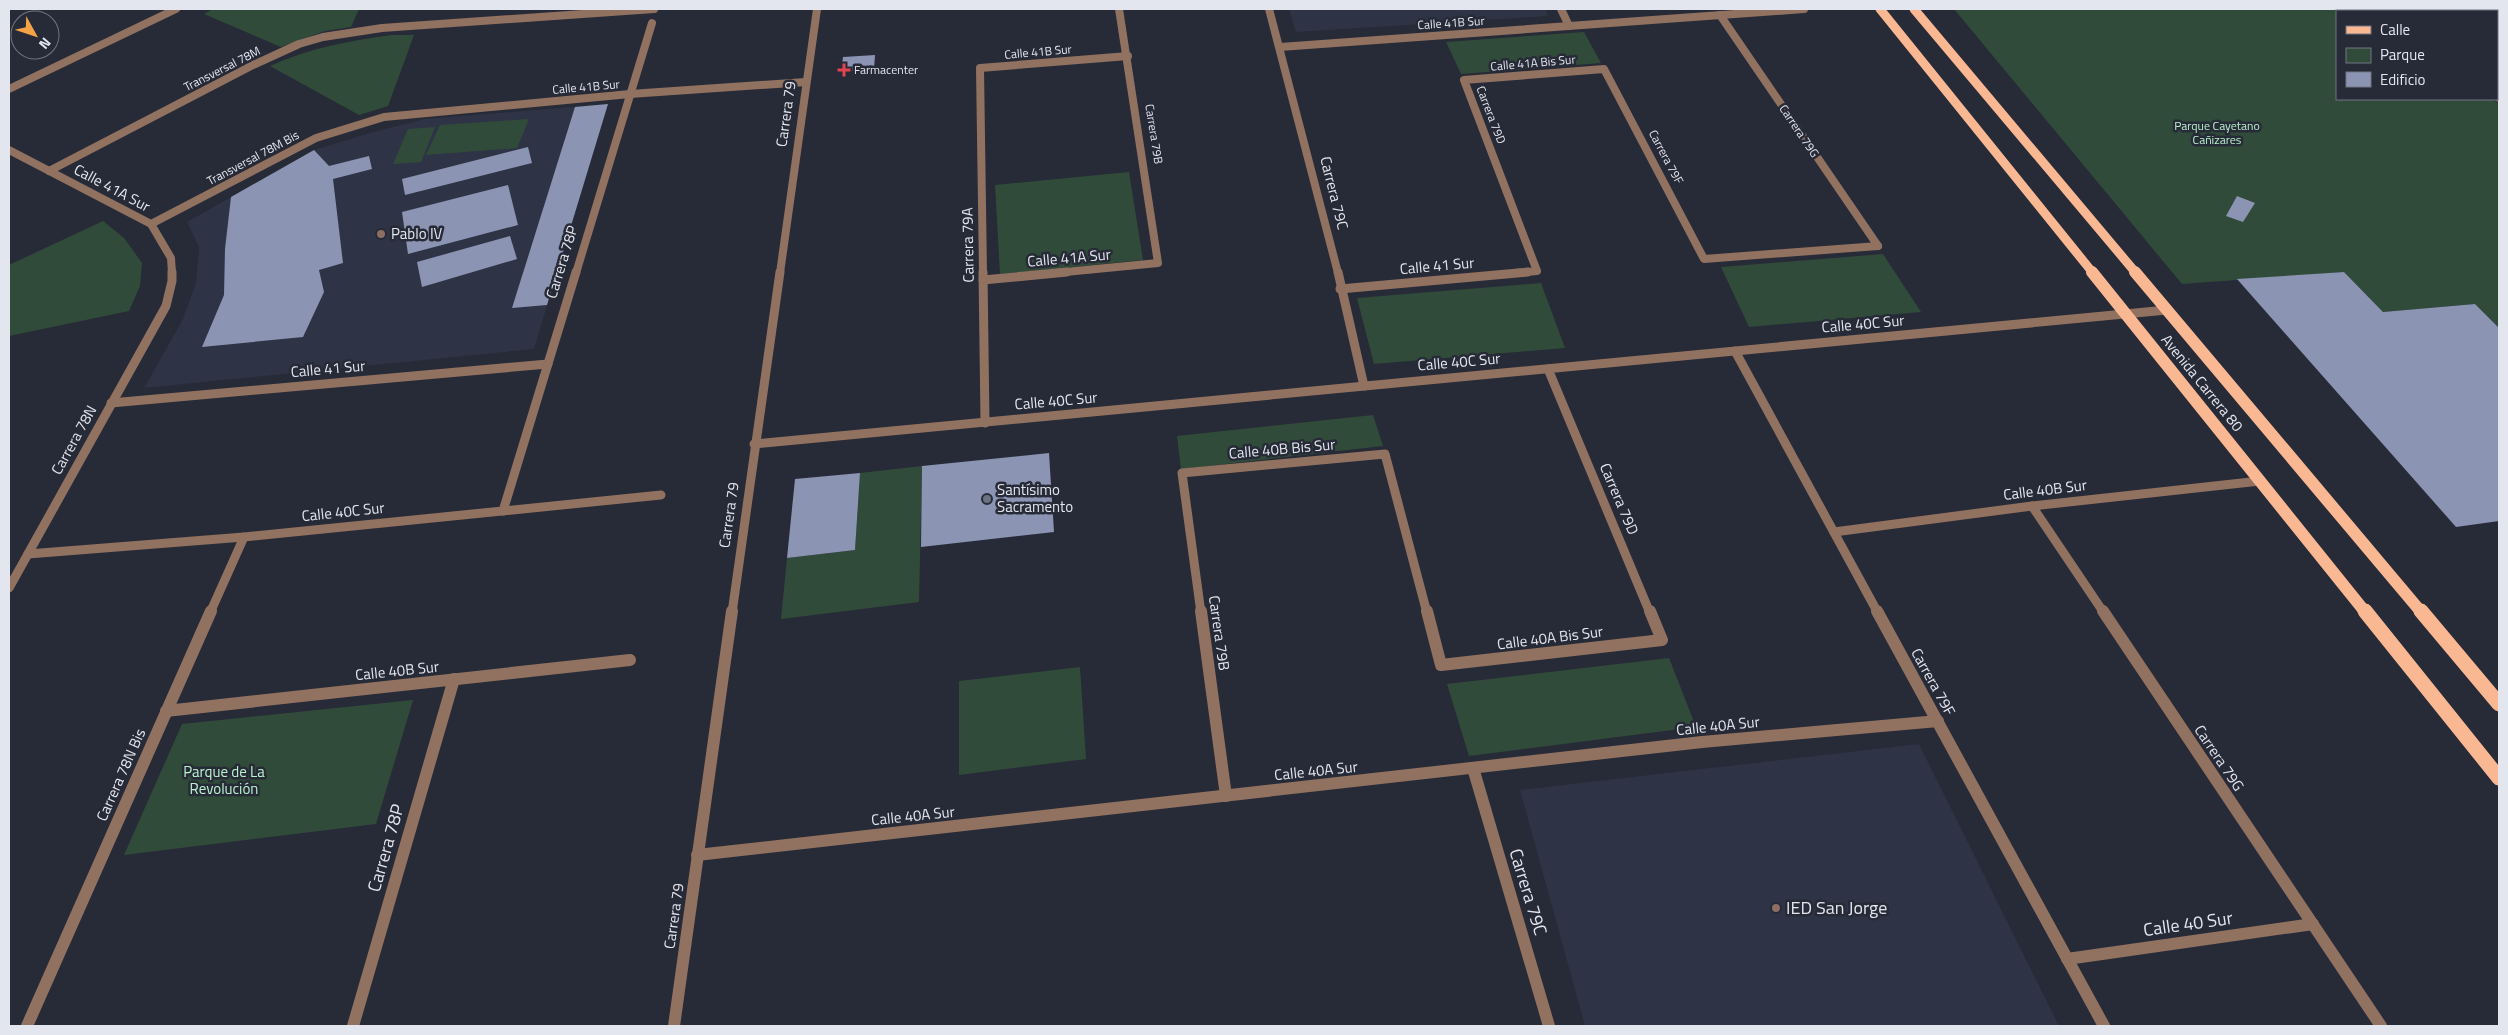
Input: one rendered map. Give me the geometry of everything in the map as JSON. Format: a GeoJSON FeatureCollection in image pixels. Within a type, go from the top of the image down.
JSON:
{"type":"FeatureCollection","features":[{"type":"Feature","properties":{"kind":"main road","name":"Avenida Carrera 80"},"geometry":{"type":"LineString","coordinates":[[1880,9],[2499,778]]}},
{"type":"Feature","properties":{"kind":"main road","name":"Avenida Carrera 80"},"geometry":{"type":"LineString","coordinates":[[1914,9],[2499,704]]}},
{"type":"Feature","properties":{"kind":"street"},"geometry":{"type":"LineString","coordinates":[[9,89],[176,9]]}},
{"type":"Feature","properties":{"kind":"street","name":"Transversal 78M"},"geometry":{"type":"LineString","coordinates":[[49,171],[253,65],[299,44],[348,32],[654,9]]}},
{"type":"Feature","properties":{"kind":"street","name":"Carrera 79"},"geometry":{"type":"LineString","coordinates":[[674,1026],[754,444],[817,9]]}},
{"type":"Feature","properties":{"kind":"street","name":"Carrera 79B"},"geometry":{"type":"LineString","coordinates":[[1120,9],[1158,262]]}},
{"type":"Feature","properties":{"kind":"street","name":"Carrera 79C"},"geometry":{"type":"LineString","coordinates":[[1269,9],[1330,239],[1340,289],[1364,386]]}},
{"type":"Feature","properties":{"kind":"street"},"geometry":{"type":"LineString","coordinates":[[1561,9],[1569,26]]}},
{"type":"Feature","properties":{"kind":"street","name":"Calle 41B Sur"},"geometry":{"type":"LineString","coordinates":[[1280,47],[1804,9]]}},
{"type":"Feature","properties":{"kind":"street","name":"Carrera 79G"},"geometry":{"type":"LineString","coordinates":[[1704,259],[1878,246],[1720,15]]}},
{"type":"Feature","properties":{"kind":"street","name":"Carrera 78P"},"geometry":{"type":"LineString","coordinates":[[503,510],[652,23]]}},
{"type":"Feature","properties":{"kind":"street","name":"Calle 41B Sur"},"geometry":{"type":"LineString","coordinates":[[980,68],[1128,56]]}},
{"type":"Feature","properties":{"kind":"street","name":"Carrera 79A"},"geometry":{"type":"LineString","coordinates":[[980,68],[985,423]]}},
{"type":"Feature","properties":{"kind":"street","name":"Calle 41A Bis Sur"},"geometry":{"type":"LineString","coordinates":[[1464,80],[1604,68]]}},
{"type":"Feature","properties":{"kind":"street","name":"Carrera 79F"},"geometry":{"type":"LineString","coordinates":[[1604,68],[1704,259]]}},
{"type":"Feature","properties":{"kind":"street","name":"Carrera 79D"},"geometry":{"type":"LineString","coordinates":[[1464,80],[1537,271]]}},
{"type":"Feature","properties":{"kind":"street","name":"Calle 41B Sur"},"geometry":{"type":"LineString","coordinates":[[368,120],[630,94],[806,82]]}},
{"type":"Feature","properties":{"kind":"street","name":"Transversal 78M Bis"},"geometry":{"type":"LineString","coordinates":[[151,224],[316,138],[368,120]]}},
{"type":"Feature","properties":{"kind":"street","name":"Calle 41A Sur"},"geometry":{"type":"LineString","coordinates":[[9,150],[151,224],[171,258],[172,281],[166,306]]}},
{"type":"Feature","properties":{"kind":"street","name":"Calle 41A Sur"},"geometry":{"type":"LineString","coordinates":[[983,280],[1158,262]]}},
{"type":"Feature","properties":{"kind":"street","name":"Calle 41 Sur"},"geometry":{"type":"LineString","coordinates":[[1340,289],[1537,271]]}},
{"type":"Feature","properties":{"kind":"street","name":"Carrera 78N"},"geometry":{"type":"LineString","coordinates":[[9,588],[166,306]]}},
{"type":"Feature","properties":{"kind":"street","name":"Calle 40C Sur"},"geometry":{"type":"LineString","coordinates":[[754,444],[2167,310]]}},
{"type":"Feature","properties":{"kind":"street","name":"Carrera 79F"},"geometry":{"type":"LineString","coordinates":[[1734,352],[2104,1026]]}},
{"type":"Feature","properties":{"kind":"street","name":"Calle 41 Sur"},"geometry":{"type":"LineString","coordinates":[[111,403],[548,364]]}},
{"type":"Feature","properties":{"kind":"street","name":"Carrera 79D"},"geometry":{"type":"LineString","coordinates":[[1548,369],[1662,640]]}},
{"type":"Feature","properties":{"kind":"street","name":"Calle 40B Bis Sur"},"geometry":{"type":"LineString","coordinates":[[1182,473],[1385,454],[1441,665]]}},
{"type":"Feature","properties":{"kind":"street","name":"Carrera 79B"},"geometry":{"type":"LineString","coordinates":[[1182,473],[1226,796]]}},
{"type":"Feature","properties":{"kind":"street","name":"Calle 40B Sur"},"geometry":{"type":"LineString","coordinates":[[1834,532],[2032,506],[2260,481]]}},
{"type":"Feature","properties":{"kind":"street","name":"Calle 40C Sur"},"geometry":{"type":"LineString","coordinates":[[28,554],[244,537],[661,495]]}},
{"type":"Feature","properties":{"kind":"street","name":"Carrera 79G"},"geometry":{"type":"LineString","coordinates":[[2032,506],[2382,1026]]}},
{"type":"Feature","properties":{"kind":"street","name":"Carrera 78N Bis"},"geometry":{"type":"LineString","coordinates":[[27,1026],[244,537]]}},
{"type":"Feature","properties":{"kind":"street","name":"Calle 40A Bis Sur"},"geometry":{"type":"LineString","coordinates":[[1441,665],[1662,640]]}},
{"type":"Feature","properties":{"kind":"street","name":"Calle 40B Sur"},"geometry":{"type":"LineString","coordinates":[[166,711],[630,660]]}},
{"type":"Feature","properties":{"kind":"street","name":"Carrera 78P"},"geometry":{"type":"LineString","coordinates":[[353,1026],[454,679]]}},
{"type":"Feature","properties":{"kind":"street","name":"Calle 40A Sur"},"geometry":{"type":"LineString","coordinates":[[698,856],[1702,742],[1938,721]]}},
{"type":"Feature","properties":{"kind":"street","name":"Carrera 79C"},"geometry":{"type":"LineString","coordinates":[[1473,768],[1549,1026]]}},
{"type":"Feature","properties":{"kind":"street","name":"Calle 40 Sur"},"geometry":{"type":"LineString","coordinates":[[2067,959],[2313,924]]}},
{"type":"Feature","properties":{"kind":"shaded area"},"geometry":{"type":"Polygon","coordinates":[[[1289,9],[1545,9],[1548,16],[1296,32],[1289,9]]]}},
{"type":"Feature","properties":{"kind":"shaded area","name":"Pablo IV"},"geometry":{"type":"Polygon","coordinates":[[[608,104],[534,349],[144,388],[182,321],[196,283],[199,247],[187,222],[314,150],[373,132],[425,119],[608,104]]]}},
{"type":"Feature","properties":{"kind":"shaded area","name":"IED San Jorge"},"geometry":{"type":"Polygon","coordinates":[[[1919,744],[2059,1026],[1585,1026],[1520,790],[1919,744]]]}},
{"type":"Feature","properties":{"kind":"green space"},"geometry":{"type":"Polygon","coordinates":[[[213,9],[359,9],[351,27],[325,31],[281,47],[204,14],[213,9]]]}},
{"type":"Feature","properties":{"kind":"green space","name":"Parque Cayetano Cañizares"},"geometry":{"type":"Polygon","coordinates":[[[1954,9],[2366,9],[2368,10],[2336,10],[2336,100],[2493,100],[2499,104],[2499,328],[2475,304],[2383,312],[2344,272],[2182,284],[1954,9]]]}},
{"type":"Feature","properties":{"kind":"green space"},"geometry":{"type":"Polygon","coordinates":[[[1584,32],[1601,63],[1461,74],[1446,42],[1584,32]]]}},
{"type":"Feature","properties":{"kind":"green space"},"geometry":{"type":"Polygon","coordinates":[[[392,35],[414,35],[388,106],[359,115],[270,66],[299,54],[329,46],[392,35]]]}},
{"type":"Feature","properties":{"kind":"green space"},"geometry":{"type":"Polygon","coordinates":[[[529,119],[517,148],[426,155],[440,125],[529,119]]]}},
{"type":"Feature","properties":{"kind":"green space"},"geometry":{"type":"Polygon","coordinates":[[[435,127],[421,162],[393,164],[408,129],[435,127]]]}},
{"type":"Feature","properties":{"kind":"green space"},"geometry":{"type":"Polygon","coordinates":[[[1129,172],[1143,260],[1000,274],[995,185],[1129,172]]]}},
{"type":"Feature","properties":{"kind":"green space"},"geometry":{"type":"Polygon","coordinates":[[[103,221],[124,238],[142,263],[140,286],[129,311],[9,336],[9,265],[103,221]]]}},
{"type":"Feature","properties":{"kind":"green space"},"geometry":{"type":"Polygon","coordinates":[[[1883,254],[1921,312],[1749,327],[1721,267],[1883,254]]]}},
{"type":"Feature","properties":{"kind":"green space"},"geometry":{"type":"Polygon","coordinates":[[[1541,283],[1565,348],[1374,364],[1357,298],[1541,283]]]}},
{"type":"Feature","properties":{"kind":"green space"},"geometry":{"type":"Polygon","coordinates":[[[1373,415],[1383,446],[1181,469],[1177,436],[1373,415]]]}},
{"type":"Feature","properties":{"kind":"green space"},"geometry":{"type":"Polygon","coordinates":[[[922,466],[919,602],[781,619],[787,558],[855,550],[860,473],[922,466]]]}},
{"type":"Feature","properties":{"kind":"green space"},"geometry":{"type":"Polygon","coordinates":[[[1669,658],[1696,727],[1469,756],[1447,684],[1669,658]]]}},
{"type":"Feature","properties":{"kind":"green space"},"geometry":{"type":"Polygon","coordinates":[[[1080,667],[1086,759],[959,775],[959,681],[1080,667]]]}},
{"type":"Feature","properties":{"kind":"green space","name":"Parque de La Revolución"},"geometry":{"type":"Polygon","coordinates":[[[413,700],[376,824],[124,855],[182,724],[413,700]]]}},
{"type":"Feature","properties":{"kind":"building"},"geometry":{"type":"Polygon","coordinates":[[[875,55],[874,70],[841,72],[843,57],[875,55]]]}},
{"type":"Feature","properties":{"kind":"building"},"geometry":{"type":"Polygon","coordinates":[[[608,104],[547,305],[512,308],[575,107],[608,104]]]}},
{"type":"Feature","properties":{"kind":"building"},"geometry":{"type":"Polygon","coordinates":[[[528,147],[532,163],[405,195],[402,179],[528,147]]]}},
{"type":"Feature","properties":{"kind":"building"},"geometry":{"type":"Polygon","coordinates":[[[314,150],[329,166],[369,156],[372,169],[333,179],[343,263],[319,270],[324,292],[303,337],[202,347],[224,295],[225,249],[231,197],[314,150]]]}},
{"type":"Feature","properties":{"kind":"building"},"geometry":{"type":"Polygon","coordinates":[[[508,185],[518,225],[408,254],[402,212],[508,185]]]}},
{"type":"Feature","properties":{"kind":"building"},"geometry":{"type":"Polygon","coordinates":[[[2237,196],[2255,203],[2243,222],[2226,216],[2237,196]]]}},
{"type":"Feature","properties":{"kind":"building"},"geometry":{"type":"Polygon","coordinates":[[[510,236],[517,259],[422,287],[417,262],[510,236]]]}},
{"type":"Feature","properties":{"kind":"building"},"geometry":{"type":"Polygon","coordinates":[[[2344,272],[2383,312],[2475,304],[2499,328],[2499,521],[2456,527],[2237,279],[2344,272]]]}},
{"type":"Feature","properties":{"kind":"building","name":"Santísimo Sacramento"},"geometry":{"type":"Polygon","coordinates":[[[1049,453],[1054,532],[921,547],[922,466],[1049,453]]]}},
{"type":"Feature","properties":{"kind":"building"},"geometry":{"type":"Polygon","coordinates":[[[860,473],[855,550],[787,558],[795,479],[860,473]]]}},
{"type":"Feature","properties":{"kind":"place","name":"Farmacenter"},"geometry":{"type":"Point","coordinates":[844,70]}},
{"type":"Feature","properties":{"kind":"place","name":"Pablo IV"},"geometry":{"type":"Point","coordinates":[381,234]}},
{"type":"Feature","properties":{"kind":"place","name":"Santísimo Sacramento"},"geometry":{"type":"Point","coordinates":[987,499]}},
{"type":"Feature","properties":{"kind":"place","name":"IED San Jorge"},"geometry":{"type":"Point","coordinates":[1776,908]}}]}
